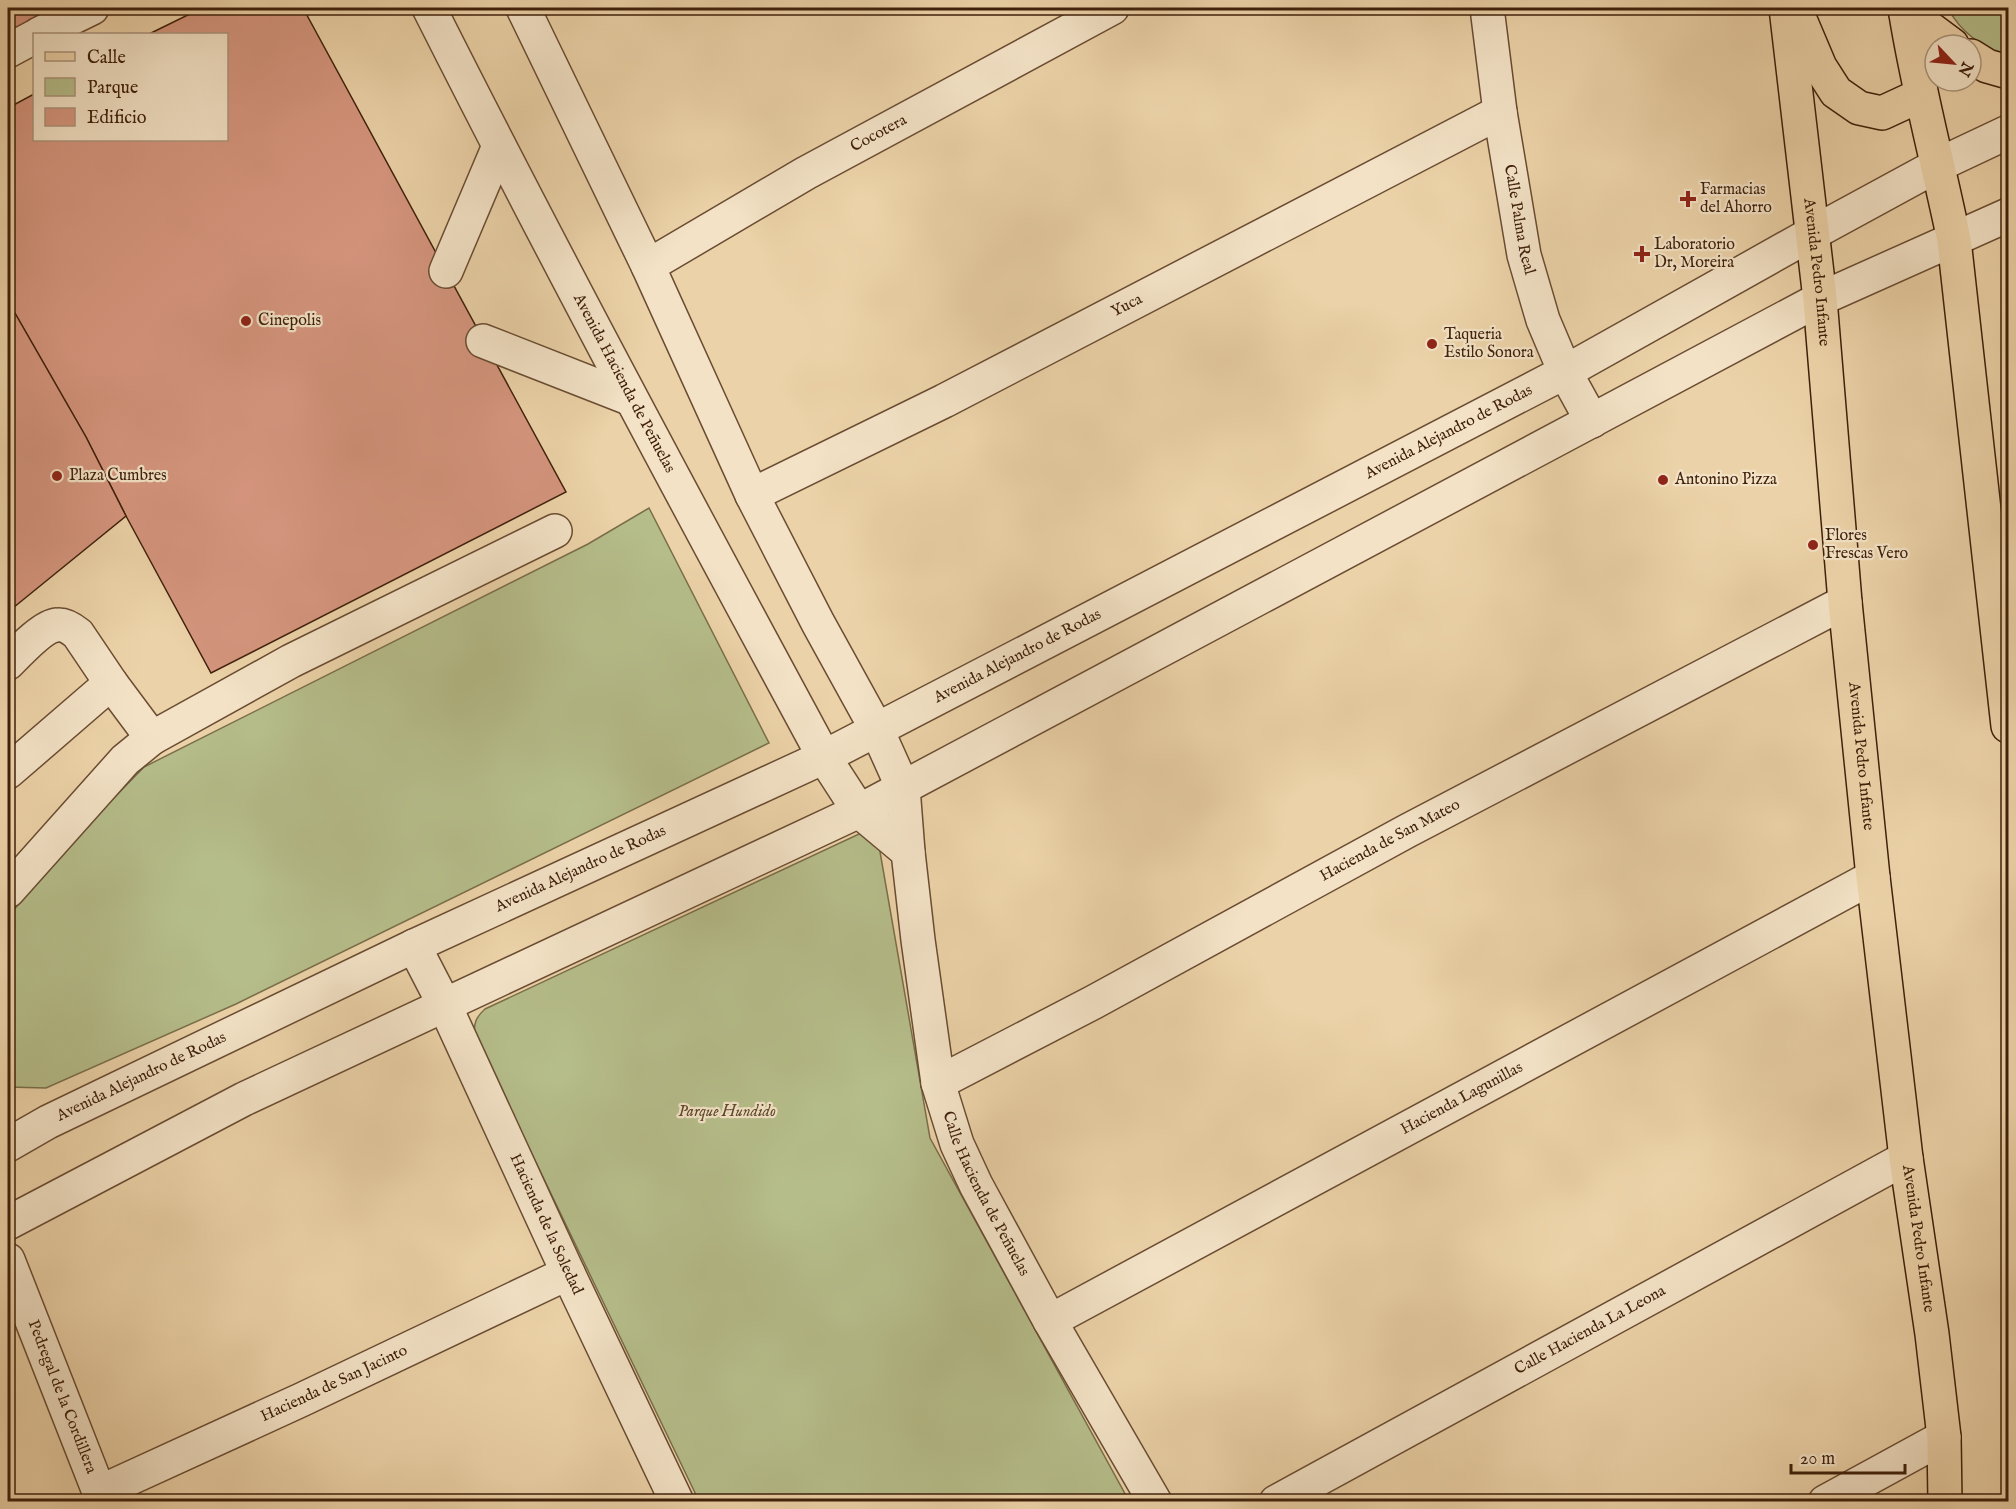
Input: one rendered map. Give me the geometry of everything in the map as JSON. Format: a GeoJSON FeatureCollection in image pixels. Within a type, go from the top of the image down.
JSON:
{"type":"FeatureCollection","features":[{"type":"Feature","properties":{"kind":"main road","name":"Avenida Pedro Infante"},"geometry":{"type":"LineString","coordinates":[[1786,8],[1820,299],[1845,602],[1873,877],[1906,1158],[1932,1334],[1944,1437],[1945,1502]]}},
{"type":"Feature","properties":{"kind":"main road"},"geometry":{"type":"LineString","coordinates":[[1795,8],[1820,68],[1836,92],[1860,108],[1882,113],[1921,96]]}},
{"type":"Feature","properties":{"kind":"main road"},"geometry":{"type":"LineString","coordinates":[[1905,9],[1921,96],[1954,240],[2008,726]]}},
{"type":"Feature","properties":{"kind":"main road"},"geometry":{"type":"LineString","coordinates":[[1905,9],[1936,33]]}},
{"type":"Feature","properties":{"kind":"main road"},"geometry":{"type":"LineString","coordinates":[[1983,64],[2008,72]]}},
{"type":"Feature","properties":{"kind":"street"},"geometry":{"type":"LineString","coordinates":[[41,33],[92,8]]}},
{"type":"Feature","properties":{"kind":"street","name":"Avenida Hacienda de Peñuelas"},"geometry":{"type":"LineString","coordinates":[[429,8],[631,399],[824,758]]}},
{"type":"Feature","properties":{"kind":"street","name":"Cocotera"},"geometry":{"type":"LineString","coordinates":[[648,266],[806,173],[1112,8]]}},
{"type":"Feature","properties":{"kind":"street","name":"Calle Palma Real"},"geometry":{"type":"LineString","coordinates":[[1486,8],[1500,111],[1524,255],[1543,320],[1565,372],[1593,421]]}},
{"type":"Feature","properties":{"kind":"street"},"geometry":{"type":"LineString","coordinates":[[531,10],[752,495],[818,623],[877,730]]}},
{"type":"Feature","properties":{"kind":"street"},"geometry":{"type":"LineString","coordinates":[[8,51],[33,38]]}},
{"type":"Feature","properties":{"kind":"street","name":"Yuca"},"geometry":{"type":"LineString","coordinates":[[752,495],[944,401],[1500,111]]}},
{"type":"Feature","properties":{"kind":"street","name":"Avenida Alejandro de Rodas"},"geometry":{"type":"LineString","coordinates":[[8,1145],[48,1122],[414,946],[824,758],[1565,372],[1938,165],[2008,132]]}},
{"type":"Feature","properties":{"kind":"street"},"geometry":{"type":"LineString","coordinates":[[446,272],[499,146]]}},
{"type":"Feature","properties":{"kind":"street"},"geometry":{"type":"LineString","coordinates":[[8,1223],[244,1099],[859,811],[1820,299],[2008,215]]}},
{"type":"Feature","properties":{"kind":"street"},"geometry":{"type":"LineString","coordinates":[[483,341],[631,399]]}},
{"type":"Feature","properties":{"kind":"street"},"geometry":{"type":"LineString","coordinates":[[8,891],[125,760],[152,738],[291,661],[555,531]]}},
{"type":"Feature","properties":{"kind":"street","name":"Hacienda de San Mateo"},"geometry":{"type":"LineString","coordinates":[[938,1083],[1094,1002],[1407,831],[1845,602]]}},
{"type":"Feature","properties":{"kind":"street"},"geometry":{"type":"LineString","coordinates":[[8,663],[47,628],[56,625],[65,626],[78,634],[152,738]]}},
{"type":"Feature","properties":{"kind":"street"},"geometry":{"type":"LineString","coordinates":[[8,772],[111,683]]}},
{"type":"Feature","properties":{"kind":"street","name":"Calle Hacienda de Peñuelas"},"geometry":{"type":"LineString","coordinates":[[877,730],[903,788],[908,852],[938,1083],[957,1144],[976,1185],[1050,1321],[1155,1502]]}},
{"type":"Feature","properties":{"kind":"street"},"geometry":{"type":"LineString","coordinates":[[824,758],[859,811],[908,852]]}},
{"type":"Feature","properties":{"kind":"street","name":"Hacienda Lagunillas"},"geometry":{"type":"LineString","coordinates":[[1050,1321],[1873,877]]}},
{"type":"Feature","properties":{"kind":"street","name":"Hacienda de la Soledad"},"geometry":{"type":"LineString","coordinates":[[414,946],[445,1006],[677,1502]]}},
{"type":"Feature","properties":{"kind":"street"},"geometry":{"type":"LineString","coordinates":[[8,1118],[48,1122]]}},
{"type":"Feature","properties":{"kind":"street","name":"Calle Hacienda La Leona"},"geometry":{"type":"LineString","coordinates":[[1276,1502],[1906,1158]]}},
{"type":"Feature","properties":{"kind":"street","name":"Pedregal de la Cordillera"},"geometry":{"type":"LineString","coordinates":[[8,1260],[102,1497]]}},
{"type":"Feature","properties":{"kind":"street","name":"Hacienda de San Jacinto"},"geometry":{"type":"LineString","coordinates":[[102,1497],[568,1273]]}},
{"type":"Feature","properties":{"kind":"street"},"geometry":{"type":"LineString","coordinates":[[1825,1502],[1944,1437]]}},
{"type":"Feature","properties":{"kind":"green space"},"geometry":{"type":"Polygon","coordinates":[[[1948,8],[2008,8],[2008,59],[1983,45],[1983,33],[1967,33],[1948,8]]]}},
{"type":"Feature","properties":{"kind":"green space"},"geometry":{"type":"Polygon","coordinates":[[[649,508],[769,743],[236,1004],[46,1088],[8,1087],[8,917],[63,850],[144,767],[588,544],[649,508]]]}},
{"type":"Feature","properties":{"kind":"green space","name":"Parque Hundido"},"geometry":{"type":"Polygon","coordinates":[[[859,834],[864,834],[879,846],[930,1138],[1129,1501],[699,1501],[475,1036],[476,1021],[485,1009],[859,834]]]}},
{"type":"Feature","properties":{"kind":"building"},"geometry":{"type":"Polygon","coordinates":[[[8,8],[56,8],[8,34],[8,8]]]}},
{"type":"Feature","properties":{"kind":"building","name":"Cinepolis"},"geometry":{"type":"Polygon","coordinates":[[[202,8],[303,8],[566,492],[211,673],[86,437],[8,301],[8,108],[33,95],[33,141],[228,141],[228,33],[151,33],[202,8]]]}},
{"type":"Feature","properties":{"kind":"building","name":"Plaza Cumbres"},"geometry":{"type":"Polygon","coordinates":[[[8,301],[86,437],[126,516],[8,612],[8,301]]]}},
{"type":"Feature","properties":{"kind":"place","name":"Farmacias del Ahorro"},"geometry":{"type":"Point","coordinates":[1688,199]}},
{"type":"Feature","properties":{"kind":"place","name":"Laboratorio Dr, Moreira"},"geometry":{"type":"Point","coordinates":[1642,254]}},
{"type":"Feature","properties":{"kind":"place","name":"Cinepolis"},"geometry":{"type":"Point","coordinates":[246,321]}},
{"type":"Feature","properties":{"kind":"place","name":"Taqueria Estilo Sonora"},"geometry":{"type":"Point","coordinates":[1432,344]}},
{"type":"Feature","properties":{"kind":"place","name":"Plaza Cumbres"},"geometry":{"type":"Point","coordinates":[57,476]}},
{"type":"Feature","properties":{"kind":"place","name":"Antonino Pizza"},"geometry":{"type":"Point","coordinates":[1663,480]}},
{"type":"Feature","properties":{"kind":"place","name":"Flores Frescas Vero"},"geometry":{"type":"Point","coordinates":[1813,545]}}]}
